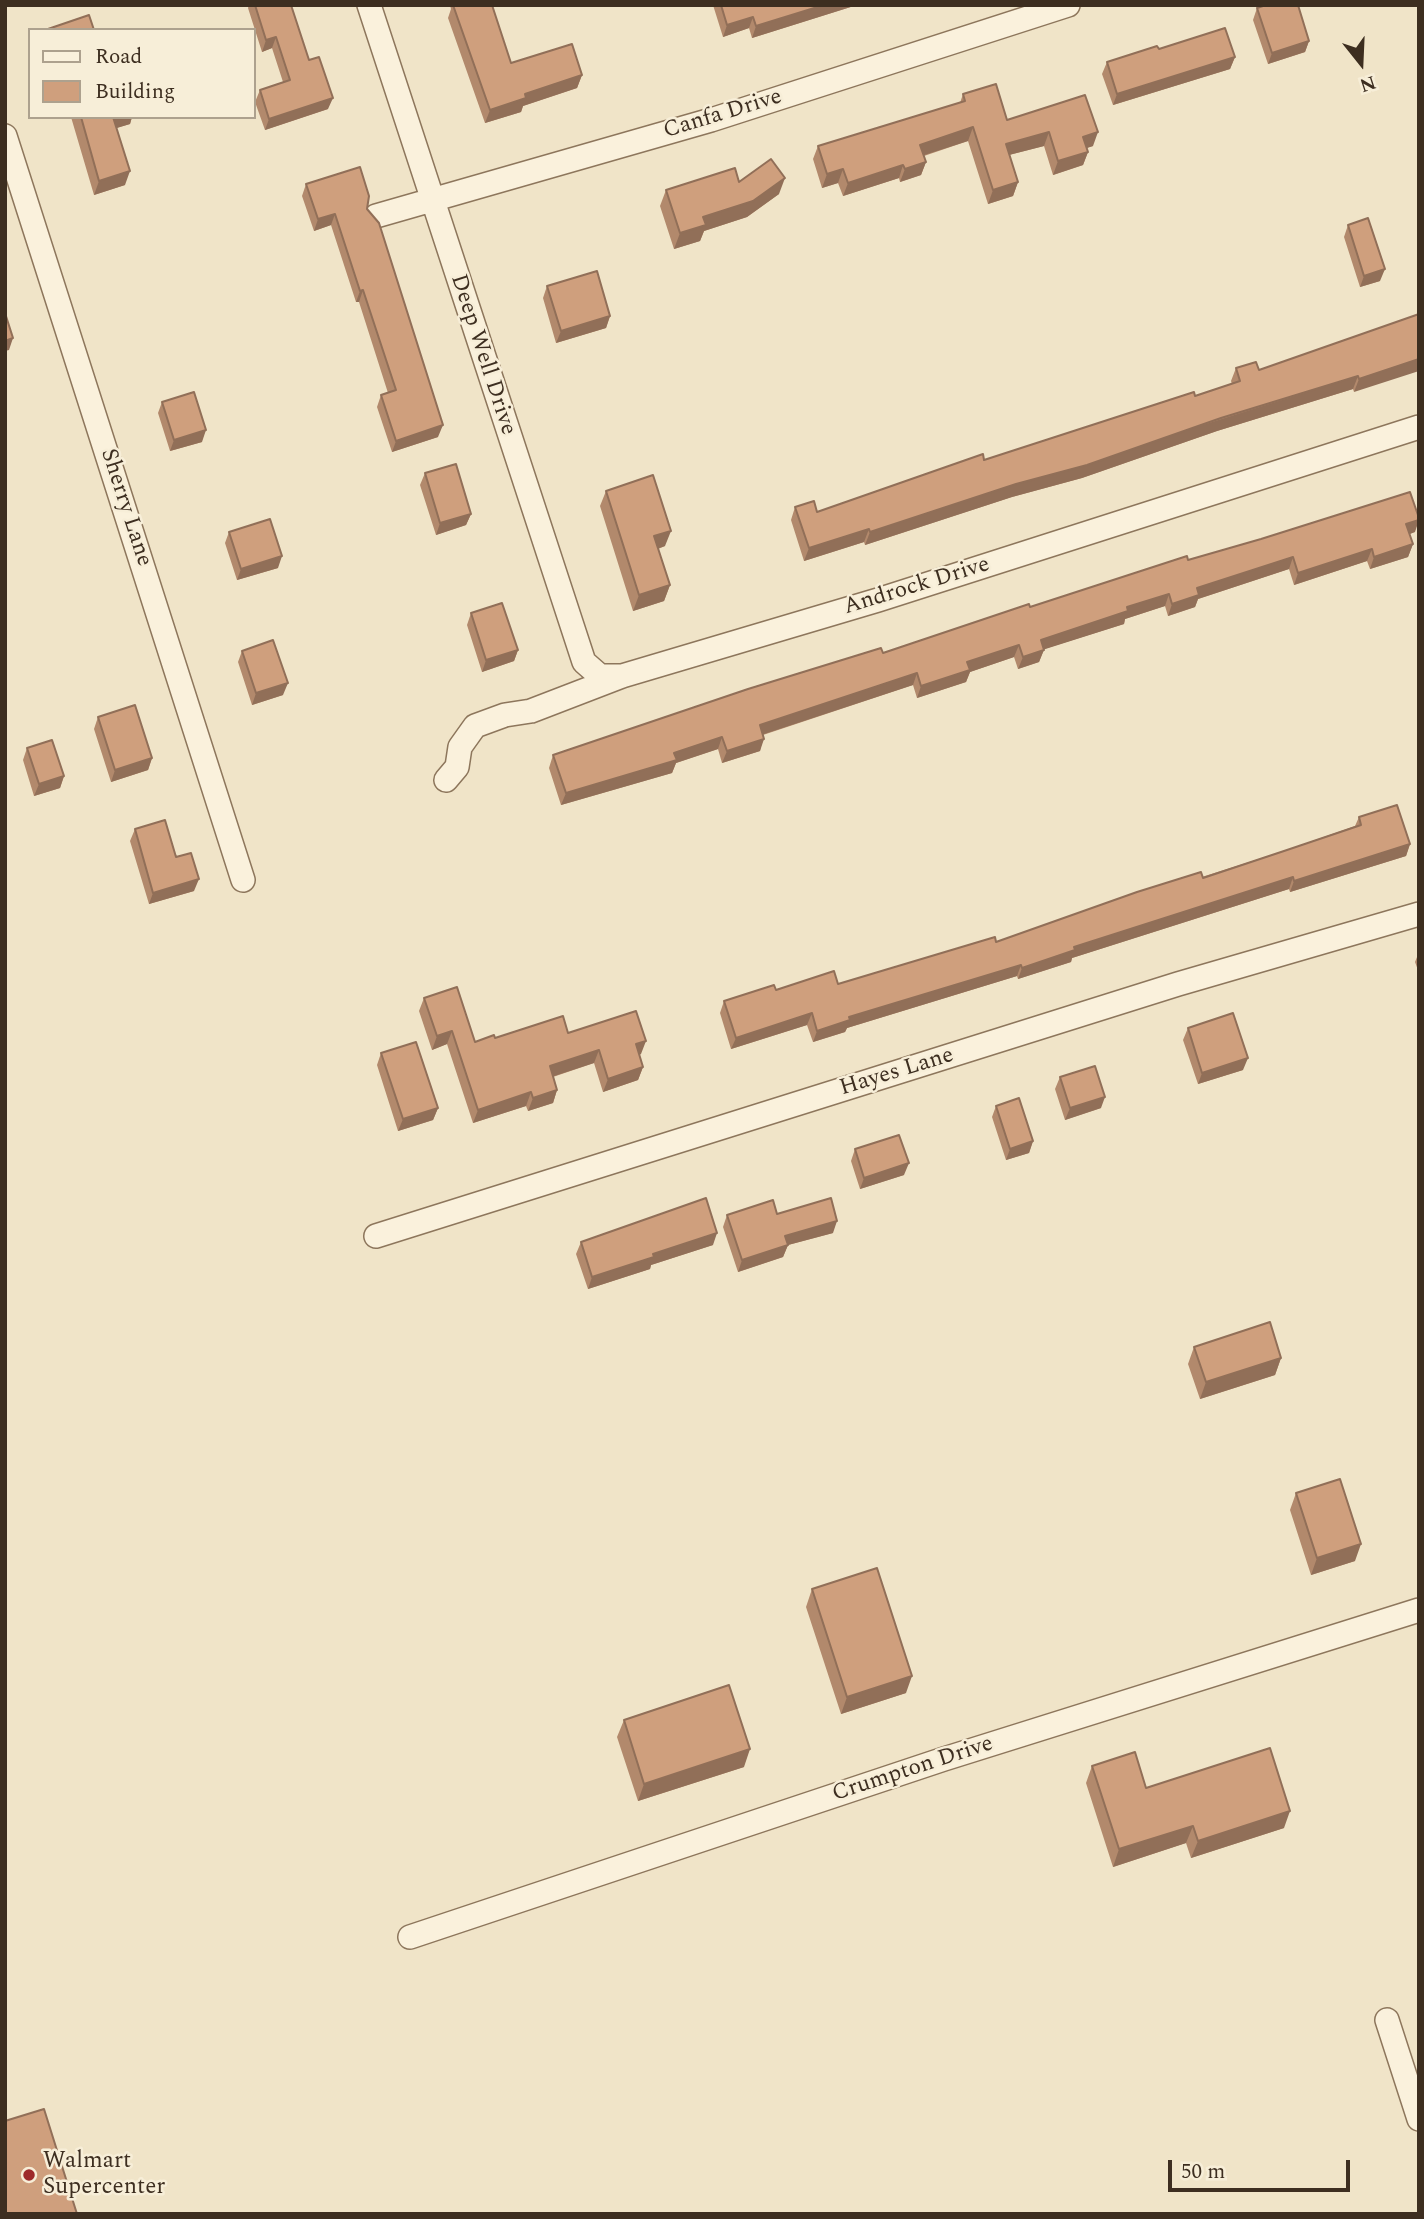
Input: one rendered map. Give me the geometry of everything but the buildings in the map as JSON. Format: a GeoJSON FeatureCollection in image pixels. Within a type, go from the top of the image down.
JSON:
{"type":"FeatureCollection","features":[{"type":"Feature","properties":{"kind":"street","name":"Deep Well Drive"},"geometry":{"type":"LineString","coordinates":[[369,5],[584,662],[600,676],[622,676]]}},
{"type":"Feature","properties":{"kind":"street","name":"Canfa Drive"},"geometry":{"type":"LineString","coordinates":[[376,215],[432,202],[711,120],[1068,5]]}},
{"type":"Feature","properties":{"kind":"street","name":"Sherry Lane"},"geometry":{"type":"LineString","coordinates":[[5,136],[243,880]]}},
{"type":"Feature","properties":{"kind":"street","name":"Androck Drive"},"geometry":{"type":"LineString","coordinates":[[446,780],[457,767],[460,747],[475,726],[505,715],[531,711],[622,676],[878,600],[1419,427]]}},
{"type":"Feature","properties":{"kind":"street","name":"Hayes Lane"},"geometry":{"type":"LineString","coordinates":[[376,1236],[1165,988],[1419,914]]}},
{"type":"Feature","properties":{"kind":"street","name":"Crumpton Drive"},"geometry":{"type":"LineString","coordinates":[[410,1937],[944,1759],[1419,1610]]}},
{"type":"Feature","properties":{"kind":"street"},"geometry":{"type":"LineString","coordinates":[[1387,2020],[1419,2119]]}},
{"type":"Feature","properties":{"kind":"place","name":"Walmart Supercenter"},"geometry":{"type":"Point","coordinates":[29,2175]}}]}
